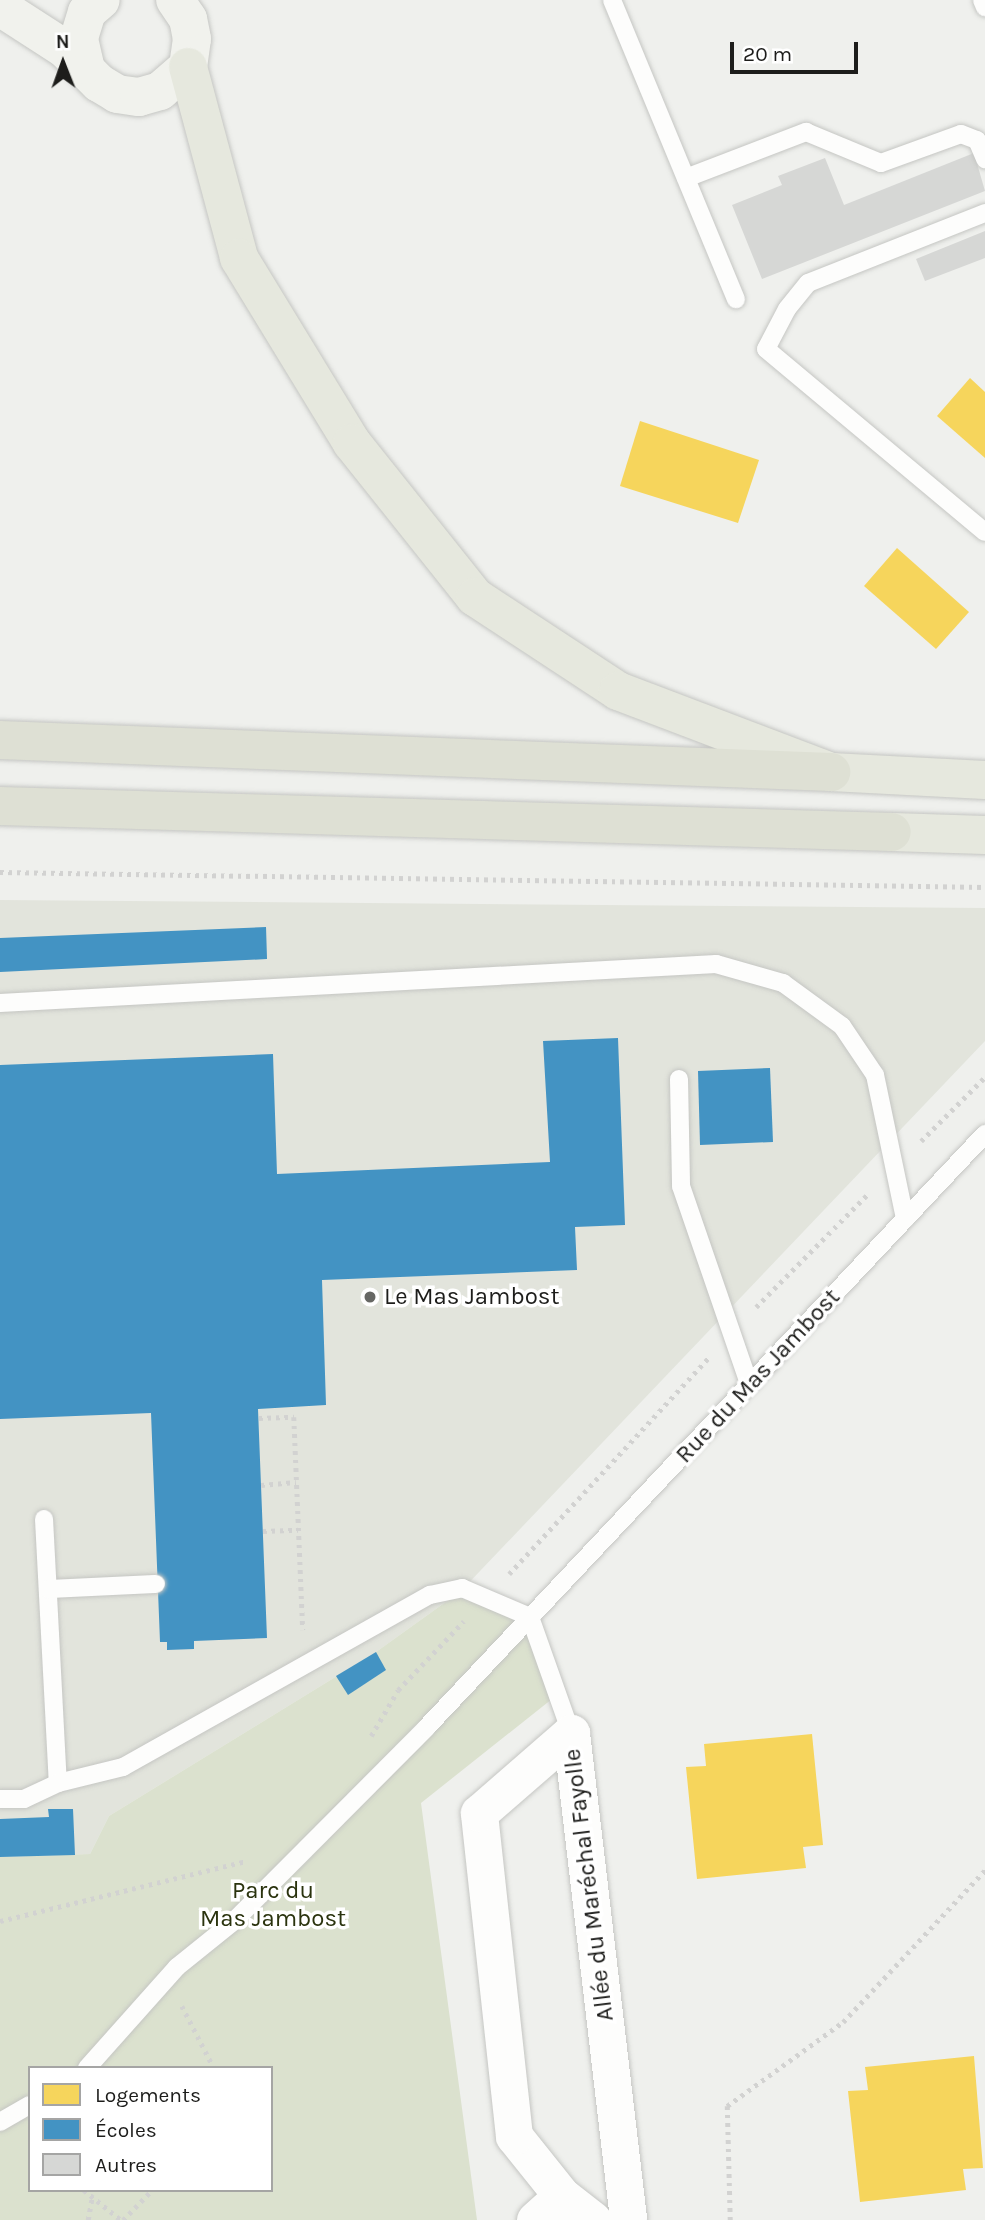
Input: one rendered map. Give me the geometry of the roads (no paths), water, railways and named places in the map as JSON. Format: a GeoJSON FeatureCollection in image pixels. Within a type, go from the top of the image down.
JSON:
{"type":"FeatureCollection","features":[{"type":"Feature","properties":{"kind":"highway"},"geometry":{"type":"LineString","coordinates":[[0,740],[831,772]]}},
{"type":"Feature","properties":{"kind":"highway"},"geometry":{"type":"LineString","coordinates":[[0,806],[892,832]]}},
{"type":"Feature","properties":{"kind":"main road"},"geometry":{"type":"LineString","coordinates":[[85,65],[79,38],[87,12],[101,0]]}},
{"type":"Feature","properties":{"kind":"main road"},"geometry":{"type":"LineString","coordinates":[[181,4],[192,39],[188,66],[239,258],[352,443],[475,597],[618,691],[831,772],[985,780]]}},
{"type":"Feature","properties":{"kind":"main road"},"geometry":{"type":"LineString","coordinates":[[0,7],[85,65],[99,83],[117,94],[139,97],[160,91],[188,66]]}},
{"type":"Feature","properties":{"kind":"main road"},"geometry":{"type":"LineString","coordinates":[[892,832],[985,835]]}},
{"type":"Feature","properties":{"kind":"street","name":"Allée du Maréchal Fayolle"},"geometry":{"type":"LineString","coordinates":[[571,1733],[479,1813],[514,2136],[548,2208],[593,2220]]}},
{"type":"Feature","properties":{"kind":"street","name":"Allée du Maréchal Fayolle"},"geometry":{"type":"LineString","coordinates":[[571,1733],[628,2220]]}},
{"type":"Feature","properties":{"kind":"lane"},"geometry":{"type":"LineString","coordinates":[[612,0],[736,299]]}},
{"type":"Feature","properties":{"kind":"lane"},"geometry":{"type":"LineString","coordinates":[[982,0],[985,7]]}},
{"type":"Feature","properties":{"kind":"lane"},"geometry":{"type":"LineString","coordinates":[[685,178],[806,132],[881,163],[961,134],[977,140],[985,159]]}},
{"type":"Feature","properties":{"kind":"lane"},"geometry":{"type":"LineString","coordinates":[[985,213],[808,283],[787,309],[766,349],[985,532]]}},
{"type":"Feature","properties":{"kind":"lane"},"geometry":{"type":"LineString","coordinates":[[0,1003],[716,964],[783,983],[842,1026],[875,1074],[905,1219]]}},
{"type":"Feature","properties":{"kind":"lane"},"geometry":{"type":"LineString","coordinates":[[679,1079],[681,1186],[730,1333],[750,1384]]}},
{"type":"Feature","properties":{"kind":"lane","name":"Rue du Mas Jambost"},"geometry":{"type":"LineString","coordinates":[[89,2066],[167,1978],[234,1921],[306,1844],[530,1617],[985,1134]]}},
{"type":"Feature","properties":{"kind":"lane"},"geometry":{"type":"LineString","coordinates":[[44,1519],[58,1783]]}},
{"type":"Feature","properties":{"kind":"lane"},"geometry":{"type":"LineString","coordinates":[[48,1589],[156,1584]]}},
{"type":"Feature","properties":{"kind":"lane"},"geometry":{"type":"LineString","coordinates":[[0,1799],[24,1799],[58,1783],[122,1767],[305,1668],[430,1595],[462,1588],[530,1617],[571,1733]]}},
{"type":"Feature","properties":{"kind":"lane"},"geometry":{"type":"LineString","coordinates":[[0,2122],[28,2106]]}},
{"type":"Feature","properties":{"kind":"place","name":"Le Mas Jambost"},"geometry":{"type":"Point","coordinates":[370,1297]}},
{"type":"Feature","properties":{"kind":"park label","name":"Parc du Mas Jambost"},"geometry":{"type":"Point","coordinates":[273,1905]}}]}
